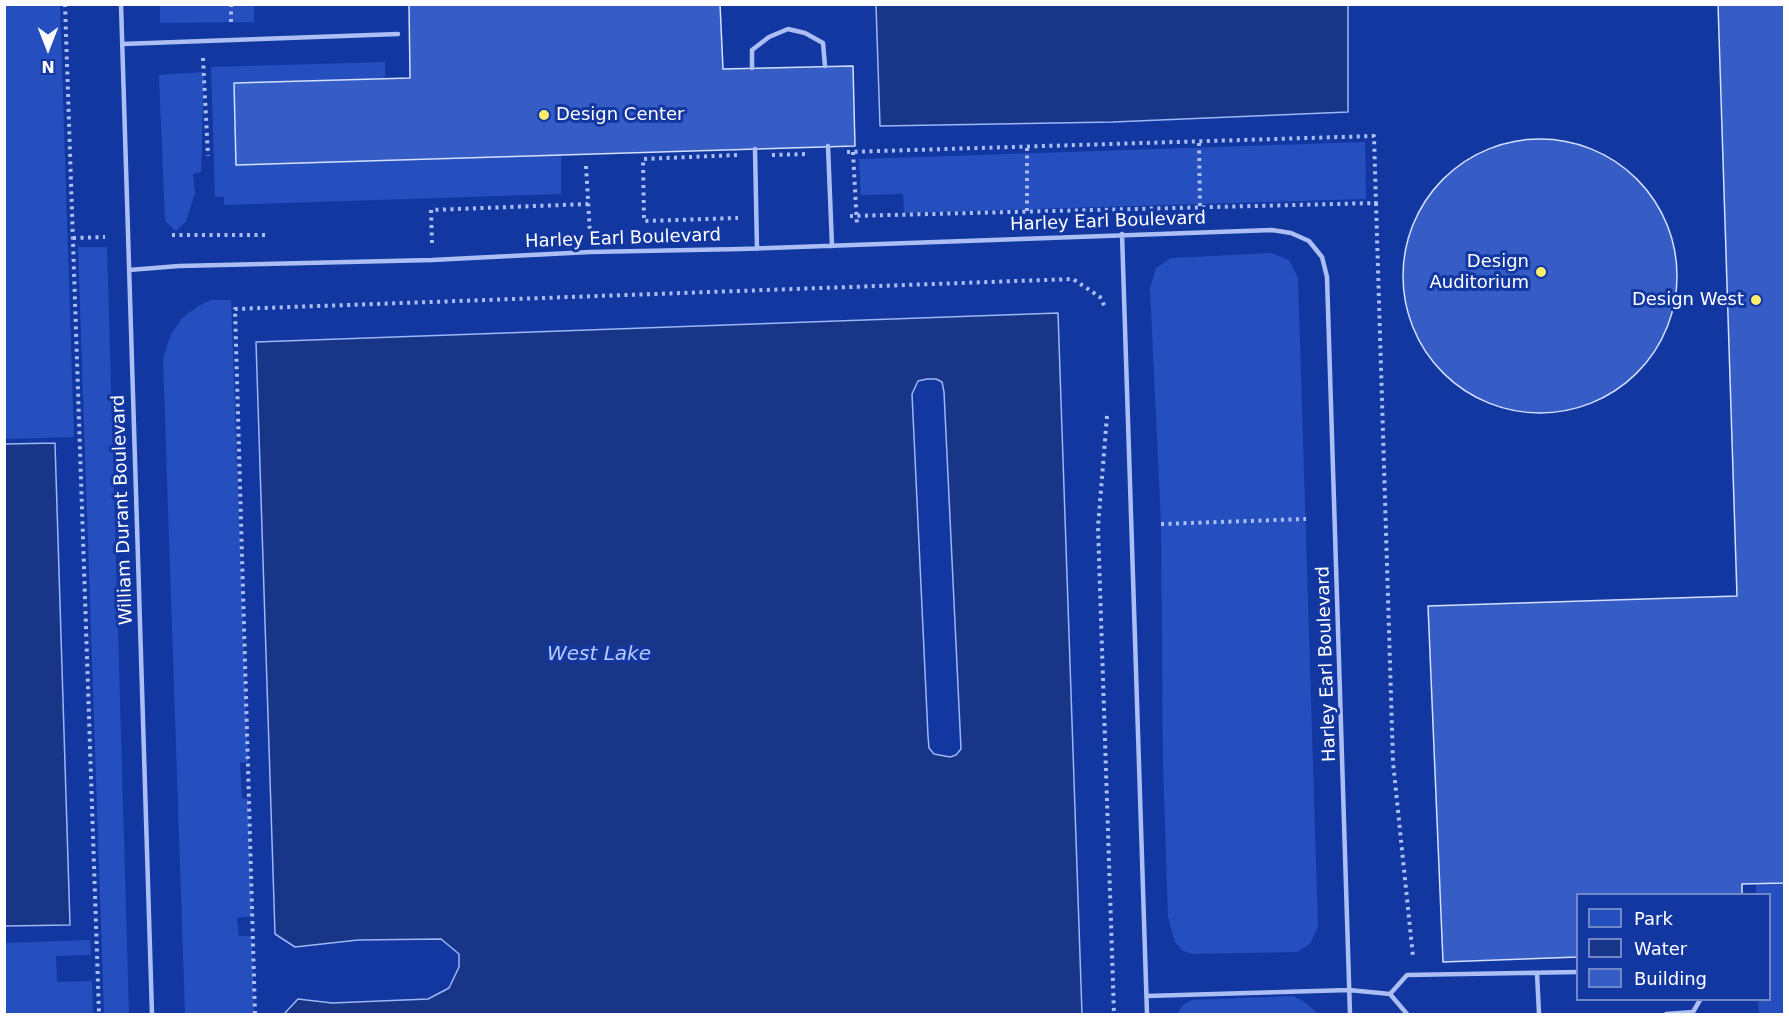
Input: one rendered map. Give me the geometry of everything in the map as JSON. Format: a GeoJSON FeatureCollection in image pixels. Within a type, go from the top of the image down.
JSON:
{"type":"FeatureCollection","features":[{"type":"Feature","properties":{"kind":"lane","name":"William Durant Boulevard"},"geometry":{"type":"LineString","coordinates":[[121,4],[152,1014]]}},
{"type":"Feature","properties":{"kind":"lane"},"geometry":{"type":"LineString","coordinates":[[752,68],[752,50],[769,37],[788,28],[805,33],[823,44],[825,66]]}},
{"type":"Feature","properties":{"kind":"lane"},"geometry":{"type":"LineString","coordinates":[[122,44],[398,34]]}},
{"type":"Feature","properties":{"kind":"lane"},"geometry":{"type":"LineString","coordinates":[[828,146],[832,246]]}},
{"type":"Feature","properties":{"kind":"lane"},"geometry":{"type":"LineString","coordinates":[[755,149],[757,249]]}},
{"type":"Feature","properties":{"kind":"lane","name":"Harley Earl Boulevard"},"geometry":{"type":"LineString","coordinates":[[129,270],[432,260],[590,252],[757,249],[1272,230],[1291,233],[1309,241],[1322,257],[1327,277],[1336,506],[1350,1014]]}},
{"type":"Feature","properties":{"kind":"lane"},"geometry":{"type":"LineString","coordinates":[[1122,234],[1147,1014]]}},
{"type":"Feature","properties":{"kind":"lane"},"geometry":{"type":"LineString","coordinates":[[1390,994],[1407,975],[1576,972]]}},
{"type":"Feature","properties":{"kind":"lane"},"geometry":{"type":"LineString","coordinates":[[1538,973],[1539,1014]]}},
{"type":"Feature","properties":{"kind":"lane"},"geometry":{"type":"LineString","coordinates":[[1147,996],[1349,990],[1390,994],[1407,1014]]}},
{"type":"Feature","properties":{"kind":"lane"},"geometry":{"type":"LineString","coordinates":[[1666,1014],[1693,1012],[1699,1001]]}},
{"type":"Feature","properties":{"kind":"path"},"geometry":{"type":"LineString","coordinates":[[65,4],[99,1014]]}},
{"type":"Feature","properties":{"kind":"path"},"geometry":{"type":"LineString","coordinates":[[202,41],[208,156]]}},
{"type":"Feature","properties":{"kind":"path"},"geometry":{"type":"LineString","coordinates":[[742,218],[644,221],[643,159],[1374,136],[1393,762],[1413,957]]}},
{"type":"Feature","properties":{"kind":"path"},"geometry":{"type":"LineString","coordinates":[[1199,143],[1200,207]]}},
{"type":"Feature","properties":{"kind":"path"},"geometry":{"type":"LineString","coordinates":[[1027,147],[1027,213]]}},
{"type":"Feature","properties":{"kind":"path"},"geometry":{"type":"LineString","coordinates":[[853,152],[858,245]]}},
{"type":"Feature","properties":{"kind":"path"},"geometry":{"type":"LineString","coordinates":[[586,166],[590,252]]}},
{"type":"Feature","properties":{"kind":"path"},"geometry":{"type":"LineString","coordinates":[[850,216],[1376,203]]}},
{"type":"Feature","properties":{"kind":"path"},"geometry":{"type":"LineString","coordinates":[[432,260],[430,210],[588,204]]}},
{"type":"Feature","properties":{"kind":"path"},"geometry":{"type":"LineString","coordinates":[[172,235],[268,235]]}},
{"type":"Feature","properties":{"kind":"path"},"geometry":{"type":"LineString","coordinates":[[73,238],[105,237]]}},
{"type":"Feature","properties":{"kind":"path"},"geometry":{"type":"LineString","coordinates":[[255,1014],[235,309],[1073,279],[1100,297],[1106,308],[1106,319]]}},
{"type":"Feature","properties":{"kind":"path"},"geometry":{"type":"LineString","coordinates":[[1107,407],[1098,527],[1114,1014]]}},
{"type":"Feature","properties":{"kind":"path"},"geometry":{"type":"LineString","coordinates":[[1161,524],[1306,519]]}},
{"type":"Feature","properties":{"kind":"green space"},"geometry":{"type":"Polygon","coordinates":[[[5,4],[60,5],[74,437],[5,439],[5,4]]]}},
{"type":"Feature","properties":{"kind":"green space"},"geometry":{"type":"Polygon","coordinates":[[[160,5],[254,5],[254,22],[160,23],[160,5]]]}},
{"type":"Feature","properties":{"kind":"green space"},"geometry":{"type":"Polygon","coordinates":[[[385,62],[385,79],[234,84],[561,155],[561,194],[224,205],[224,197],[215,197],[211,67],[385,62]]]}},
{"type":"Feature","properties":{"kind":"green space"},"geometry":{"type":"Polygon","coordinates":[[[204,72],[201,172],[193,174],[195,193],[186,221],[176,231],[165,221],[159,75],[204,72]]]}},
{"type":"Feature","properties":{"kind":"green space"},"geometry":{"type":"Polygon","coordinates":[[[1365,142],[1366,199],[904,213],[903,194],[861,195],[859,159],[1365,142]]]}},
{"type":"Feature","properties":{"kind":"green space"},"geometry":{"type":"Polygon","coordinates":[[[78,247],[107,247],[129,1014],[104,1014],[78,247]]]}},
{"type":"Feature","properties":{"kind":"green space"},"geometry":{"type":"Polygon","coordinates":[[[1271,253],[1289,260],[1298,278],[1318,927],[1310,944],[1297,952],[1192,954],[1183,951],[1175,942],[1168,917],[1163,764],[1161,524],[1150,288],[1156,268],[1171,258],[1271,253]]]}},
{"type":"Feature","properties":{"kind":"green space"},"geometry":{"type":"Polygon","coordinates":[[[211,300],[231,300],[248,762],[240,763],[242,798],[248,799],[252,916],[237,918],[239,936],[252,936],[254,1014],[185,1014],[163,359],[171,334],[182,318],[211,300]]]}},
{"type":"Feature","properties":{"kind":"green space"},"geometry":{"type":"Polygon","coordinates":[[[1784,883],[1784,1014],[1759,1014],[1758,1001],[1771,1001],[1771,893],[1756,893],[1756,884],[1784,883]]]}},
{"type":"Feature","properties":{"kind":"green space"},"geometry":{"type":"Polygon","coordinates":[[[90,940],[91,955],[56,956],[57,982],[92,981],[93,1014],[5,1014],[5,943],[90,940]]]}},
{"type":"Feature","properties":{"kind":"green space"},"geometry":{"type":"Polygon","coordinates":[[[1293,996],[1306,1003],[1318,1014],[1177,1014],[1183,1005],[1192,1000],[1293,996]]]}},
{"type":"Feature","properties":{"kind":"water"},"geometry":{"type":"Polygon","coordinates":[[[876,5],[1348,5],[1348,112],[1113,122],[880,126],[876,5]]]}},
{"type":"Feature","properties":{"kind":"water","name":"West Lake"},"geometry":{"type":"Polygon","coordinates":[[[1058,313],[1082,1014],[284,1014],[298,999],[332,1003],[428,999],[449,988],[459,967],[459,954],[441,939],[358,940],[295,947],[275,934],[256,342],[1058,313]],[[936,379],[918,381],[912,394],[929,748],[934,754],[950,757],[956,755],[961,749],[944,392],[942,382],[936,379]]]}},
{"type":"Feature","properties":{"kind":"water"},"geometry":{"type":"Polygon","coordinates":[[[55,443],[70,925],[5,926],[5,444],[55,443]]]}},
{"type":"Feature","properties":{"kind":"building","name":"Design Center"},"geometry":{"type":"Polygon","coordinates":[[[409,4],[720,4],[723,69],[853,66],[855,146],[236,165],[234,83],[410,78],[409,4]]]}},
{"type":"Feature","properties":{"kind":"building","name":"Design West"},"geometry":{"type":"Polygon","coordinates":[[[1718,4],[1784,4],[1784,883],[1742,884],[1742,893],[1576,893],[1576,957],[1443,962],[1428,606],[1737,596],[1718,4]]]}},
{"type":"Feature","properties":{"kind":"building","name":"Design Auditorium"},"geometry":{"type":"Polygon","coordinates":[[[1540,139],[1580,145],[1616,162],[1637,179],[1654,200],[1671,236],[1677,276],[1671,316],[1654,352],[1637,373],[1616,390],[1580,407],[1540,413],[1500,407],[1464,390],[1443,373],[1426,352],[1409,316],[1403,276],[1409,236],[1426,200],[1443,179],[1464,162],[1500,145],[1540,139]]]}},
{"type":"Feature","properties":{"kind":"place","name":"Design Center"},"geometry":{"type":"Point","coordinates":[544,115]}},
{"type":"Feature","properties":{"kind":"place","name":"Design Auditorium"},"geometry":{"type":"Point","coordinates":[1541,272]}},
{"type":"Feature","properties":{"kind":"place","name":"Design West"},"geometry":{"type":"Point","coordinates":[1756,300]}}]}
